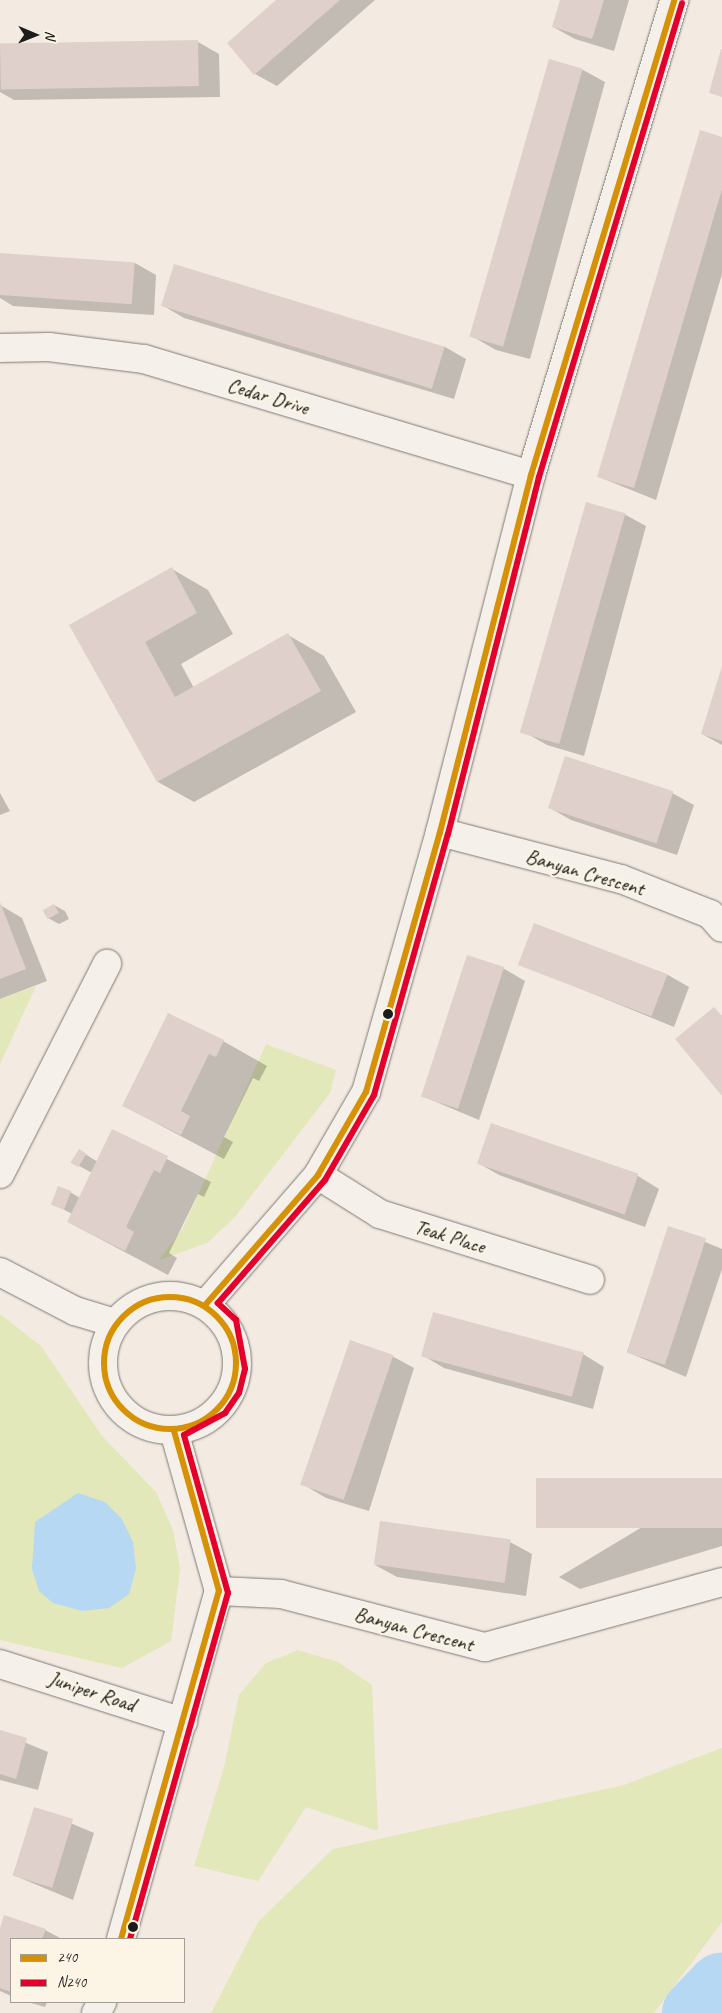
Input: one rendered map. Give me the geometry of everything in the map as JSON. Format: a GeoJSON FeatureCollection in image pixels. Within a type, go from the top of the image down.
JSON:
{"type":"FeatureCollection","features":[{"type":"Feature","properties":{"kind":"street"},"geometry":{"type":"LineString","coordinates":[[206,1304],[318,1175],[366,1092],[440,832],[531,475],[674,0]]}},
{"type":"Feature","properties":{"kind":"street","name":"Cedar Drive"},"geometry":{"type":"LineString","coordinates":[[0,348],[49,347],[144,359],[531,475]]}},
{"type":"Feature","properties":{"kind":"street","name":"Banyan Crescent"},"geometry":{"type":"LineString","coordinates":[[440,832],[621,879],[718,914]]}},
{"type":"Feature","properties":{"kind":"street"},"geometry":{"type":"LineString","coordinates":[[0,1174],[107,964]]}},
{"type":"Feature","properties":{"kind":"street","name":"Teak Place"},"geometry":{"type":"LineString","coordinates":[[318,1175],[380,1214],[590,1280]]}},
{"type":"Feature","properties":{"kind":"street"},"geometry":{"type":"LineString","coordinates":[[0,1272],[75,1310],[115,1323]]}},
{"type":"Feature","properties":{"kind":"street"},"geometry":{"type":"LineString","coordinates":[[175,1296],[206,1304],[228,1324],[237,1367],[232,1389],[219,1407],[174,1431],[138,1422],[106,1386],[106,1342],[115,1323],[131,1308],[152,1299],[175,1296]]}},
{"type":"Feature","properties":{"kind":"street"},"geometry":{"type":"LineString","coordinates":[[121,1938],[184,1722],[219,1592],[174,1431]]}},
{"type":"Feature","properties":{"kind":"street","name":"Banyan Crescent"},"geometry":{"type":"LineString","coordinates":[[219,1592],[281,1594],[484,1647],[722,1582]]}},
{"type":"Feature","properties":{"kind":"street","name":"Juniper Road"},"geometry":{"type":"LineString","coordinates":[[0,1664],[184,1722]]}},
{"type":"Feature","properties":{"kind":"green space"},"geometry":{"type":"Polygon","coordinates":[[[36,986],[0,1064],[0,999],[36,986]]]}},
{"type":"Feature","properties":{"kind":"green space"},"geometry":{"type":"Polygon","coordinates":[[[266,1044],[336,1070],[330,1093],[235,1217],[207,1243],[159,1260],[183,1228],[266,1044]]]}},
{"type":"Feature","properties":{"kind":"green space"},"geometry":{"type":"Polygon","coordinates":[[[0,1314],[41,1346],[102,1436],[156,1492],[173,1530],[180,1568],[171,1641],[122,1668],[0,1640],[0,1314]]]}},
{"type":"Feature","properties":{"kind":"green space"},"geometry":{"type":"Polygon","coordinates":[[[298,1650],[338,1662],[372,1685],[378,1831],[306,1807],[258,1881],[194,1866],[224,1767],[239,1695],[266,1663],[298,1650]]]}},
{"type":"Feature","properties":{"kind":"green space"},"geometry":{"type":"Polygon","coordinates":[[[722,1748],[722,1922],[654,2013],[211,2013],[258,1922],[333,1849],[624,1785],[722,1748]]]}},
{"type":"Feature","properties":{"kind":"water"},"geometry":{"type":"Polygon","coordinates":[[[78,1493],[105,1502],[122,1519],[133,1542],[136,1569],[129,1594],[109,1608],[82,1611],[53,1603],[39,1591],[32,1569],[35,1522],[78,1493]]]}},
{"type":"Feature","properties":{"kind":"building"},"geometry":{"type":"Polygon","coordinates":[[[276,0],[340,0],[254,75],[227,43],[276,0]]]}},
{"type":"Feature","properties":{"kind":"building"},"geometry":{"type":"Polygon","coordinates":[[[560,0],[604,0],[592,39],[552,27],[560,0]]]}},
{"type":"Feature","properties":{"kind":"building"},"geometry":{"type":"Polygon","coordinates":[[[198,40],[199,86],[1,89],[0,43],[198,40]]]}},
{"type":"Feature","properties":{"kind":"building"},"geometry":{"type":"Polygon","coordinates":[[[722,49],[722,97],[709,93],[722,49]]]}},
{"type":"Feature","properties":{"kind":"building"},"geometry":{"type":"Polygon","coordinates":[[[549,59],[583,69],[503,346],[469,337],[549,59]]]}},
{"type":"Feature","properties":{"kind":"building"},"geometry":{"type":"Polygon","coordinates":[[[700,130],[722,137],[722,189],[634,488],[597,477],[700,130]]]}},
{"type":"Feature","properties":{"kind":"building"},"geometry":{"type":"Polygon","coordinates":[[[0,253],[135,262],[132,304],[0,295],[0,253]]]}},
{"type":"Feature","properties":{"kind":"building"},"geometry":{"type":"Polygon","coordinates":[[[174,264],[445,347],[432,389],[161,306],[174,264]]]}},
{"type":"Feature","properties":{"kind":"building"},"geometry":{"type":"Polygon","coordinates":[[[586,502],[625,513],[559,744],[520,733],[586,502]]]}},
{"type":"Feature","properties":{"kind":"building"},"geometry":{"type":"Polygon","coordinates":[[[172,567],[197,613],[145,642],[175,697],[288,633],[321,691],[157,782],[69,625],[172,567]]]}},
{"type":"Feature","properties":{"kind":"building"},"geometry":{"type":"Polygon","coordinates":[[[722,666],[722,741],[701,734],[722,666]]]}},
{"type":"Feature","properties":{"kind":"building"},"geometry":{"type":"Polygon","coordinates":[[[565,756],[673,791],[656,844],[548,808],[565,756]]]}},
{"type":"Feature","properties":{"kind":"building"},"geometry":{"type":"Polygon","coordinates":[[[0,902],[26,969],[0,979],[0,902]]]}},
{"type":"Feature","properties":{"kind":"building"},"geometry":{"type":"Polygon","coordinates":[[[54,904],[59,913],[47,919],[43,910],[54,904]]]}},
{"type":"Feature","properties":{"kind":"building"},"geometry":{"type":"Polygon","coordinates":[[[534,923],[668,974],[651,1016],[518,965],[534,923]]]}},
{"type":"Feature","properties":{"kind":"building"},"geometry":{"type":"Polygon","coordinates":[[[467,955],[504,967],[458,1109],[421,1097],[467,955]]]}},
{"type":"Feature","properties":{"kind":"building"},"geometry":{"type":"Polygon","coordinates":[[[714,1007],[722,1016],[722,1096],[675,1039],[714,1007]]]}},
{"type":"Feature","properties":{"kind":"building"},"geometry":{"type":"Polygon","coordinates":[[[168,1013],[224,1040],[216,1057],[209,1054],[181,1111],[190,1116],[181,1135],[122,1106],[168,1013]]]}},
{"type":"Feature","properties":{"kind":"building"},"geometry":{"type":"Polygon","coordinates":[[[491,1123],[639,1174],[625,1214],[477,1164],[491,1123]]]}},
{"type":"Feature","properties":{"kind":"building"},"geometry":{"type":"Polygon","coordinates":[[[112,1129],[168,1156],[160,1173],[154,1170],[126,1227],[134,1232],[125,1251],[67,1222],[112,1129]]]}},
{"type":"Feature","properties":{"kind":"building"},"geometry":{"type":"Polygon","coordinates":[[[79,1149],[87,1154],[78,1167],[71,1163],[79,1149]]]}},
{"type":"Feature","properties":{"kind":"building"},"geometry":{"type":"Polygon","coordinates":[[[58,1186],[71,1191],[64,1210],[51,1205],[58,1186]]]}},
{"type":"Feature","properties":{"kind":"building"},"geometry":{"type":"Polygon","coordinates":[[[668,1226],[706,1238],[665,1365],[627,1352],[668,1226]]]}},
{"type":"Feature","properties":{"kind":"building"},"geometry":{"type":"Polygon","coordinates":[[[433,1312],[584,1352],[572,1397],[421,1356],[433,1312]]]}},
{"type":"Feature","properties":{"kind":"building"},"geometry":{"type":"Polygon","coordinates":[[[350,1340],[393,1355],[344,1500],[300,1485],[350,1340]]]}},
{"type":"Feature","properties":{"kind":"building"},"geometry":{"type":"Polygon","coordinates":[[[536,1478],[722,1478],[722,1528],[536,1528],[536,1478]]]}},
{"type":"Feature","properties":{"kind":"building"},"geometry":{"type":"Polygon","coordinates":[[[380,1521],[511,1539],[505,1583],[374,1565],[380,1521]]]}},
{"type":"Feature","properties":{"kind":"building"},"geometry":{"type":"Polygon","coordinates":[[[0,1730],[27,1738],[16,1779],[0,1774],[0,1730]]]}},
{"type":"Feature","properties":{"kind":"building"},"geometry":{"type":"Polygon","coordinates":[[[34,1807],[73,1819],[52,1888],[13,1876],[34,1807]]]}},
{"type":"Feature","properties":{"kind":"building"},"geometry":{"type":"Polygon","coordinates":[[[4,1915],[46,1929],[42,1938],[10,1938],[10,1992],[0,1988],[0,1928],[4,1915]]]}},
{"type":"Feature","properties":{"kind":"waterway"},"geometry":{"type":"LineString","coordinates":[[696,2013],[722,1986]]}},
{"type":"Feature","properties":{"kind":"transit line","name":"240"},"geometry":{"type":"LineString","coordinates":[[206,1304],[318,1175],[366,1092],[440,832],[531,475],[674,0]]}},
{"type":"Feature","properties":{"kind":"transit line","name":"N240"},"geometry":{"type":"LineString","coordinates":[[130,1938],[228,1593],[184,1435],[225,1413],[239,1393],[245,1369],[236,1320],[218,1303],[325,1180],[374,1095],[448,834],[539,477],[682,3]]}},
{"type":"Feature","properties":{"kind":"transit line","name":"240"},"geometry":{"type":"LineString","coordinates":[[170,1297],[183,1298],[195,1302],[217,1316],[231,1338],[235,1350],[236,1363],[235,1376],[231,1388],[217,1410],[195,1424],[183,1428],[170,1429],[157,1428],[145,1424],[123,1410],[109,1388],[105,1376],[104,1363],[105,1350],[109,1338],[123,1316],[145,1302],[157,1298],[170,1297]]}},
{"type":"Feature","properties":{"kind":"transit line","name":"240"},"geometry":{"type":"LineString","coordinates":[[121,1938],[219,1591],[174,1431]]}}]}
